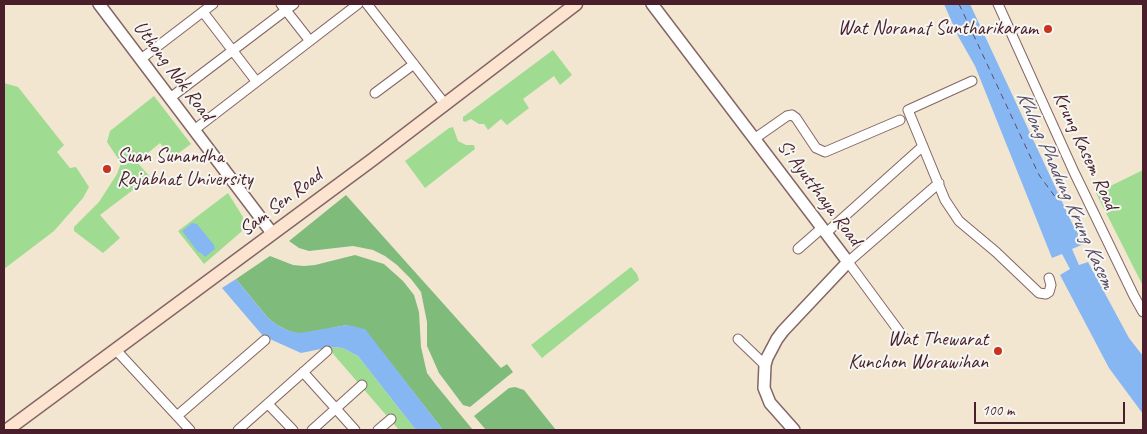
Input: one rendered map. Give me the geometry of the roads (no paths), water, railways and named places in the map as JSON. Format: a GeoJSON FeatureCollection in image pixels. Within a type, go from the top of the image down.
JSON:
{"type":"FeatureCollection","features":[{"type":"Feature","properties":{"kind":"main road","name":"Sam Sen Road"},"geometry":{"type":"LineString","coordinates":[[7,430],[372,160],[444,103],[576,4]]}},
{"type":"Feature","properties":{"kind":"street","name":"Uthong Nok Road"},"geometry":{"type":"LineString","coordinates":[[99,4],[272,233]]}},
{"type":"Feature","properties":{"kind":"street"},"geometry":{"type":"LineString","coordinates":[[141,59],[213,4]]}},
{"type":"Feature","properties":{"kind":"street"},"geometry":{"type":"LineString","coordinates":[[170,98],[233,50],[283,7],[294,4]]}},
{"type":"Feature","properties":{"kind":"street"},"geometry":{"type":"LineString","coordinates":[[194,130],[358,4]]}},
{"type":"Feature","properties":{"kind":"street"},"geometry":{"type":"LineString","coordinates":[[367,4],[444,103]]}},
{"type":"Feature","properties":{"kind":"street","name":"Si Ayutthaya Road"},"geometry":{"type":"LineString","coordinates":[[652,4],[848,262],[783,331],[772,348],[765,366],[764,388],[770,403],[794,430]]}},
{"type":"Feature","properties":{"kind":"street","name":"Krung Kasem Road"},"geometry":{"type":"LineString","coordinates":[[998,4],[1074,172],[1143,312]]}},
{"type":"Feature","properties":{"kind":"street"},"geometry":{"type":"LineString","coordinates":[[283,7],[310,41]]}},
{"type":"Feature","properties":{"kind":"street"},"geometry":{"type":"LineString","coordinates":[[203,12],[256,82]]}},
{"type":"Feature","properties":{"kind":"street"},"geometry":{"type":"LineString","coordinates":[[375,94],[414,64]]}},
{"type":"Feature","properties":{"kind":"street"},"geometry":{"type":"LineString","coordinates":[[972,81],[908,110],[945,200],[959,221],[996,252],[1039,293],[1046,294],[1049,292],[1052,285],[1049,278]]}},
{"type":"Feature","properties":{"kind":"street"},"geometry":{"type":"LineString","coordinates":[[754,139],[786,116],[792,115],[816,148],[825,152],[900,120]]}},
{"type":"Feature","properties":{"kind":"street"},"geometry":{"type":"LineString","coordinates":[[798,249],[824,231],[923,146]]}},
{"type":"Feature","properties":{"kind":"street"},"geometry":{"type":"LineString","coordinates":[[904,338],[848,262],[939,184]]}},
{"type":"Feature","properties":{"kind":"street"},"geometry":{"type":"LineString","coordinates":[[738,339],[765,366]]}},
{"type":"Feature","properties":{"kind":"street"},"geometry":{"type":"LineString","coordinates":[[177,416],[265,340]]}},
{"type":"Feature","properties":{"kind":"street"},"geometry":{"type":"LineString","coordinates":[[116,350],[190,430]]}},
{"type":"Feature","properties":{"kind":"street"},"geometry":{"type":"LineString","coordinates":[[238,430],[327,352]]}},
{"type":"Feature","properties":{"kind":"street"},"geometry":{"type":"LineString","coordinates":[[303,372],[355,430]]}},
{"type":"Feature","properties":{"kind":"street"},"geometry":{"type":"LineString","coordinates":[[312,430],[362,385]]}},
{"type":"Feature","properties":{"kind":"street"},"geometry":{"type":"LineString","coordinates":[[268,404],[293,430]]}},
{"type":"Feature","properties":{"kind":"street"},"geometry":{"type":"LineString","coordinates":[[378,430],[391,419]]}},
{"type":"Feature","properties":{"kind":"water","name":"Khlong Phadung Krung Kasem"},"geometry":{"type":"Polygon","coordinates":[[[944,4],[970,4],[1072,223],[1084,244],[1072,249],[1079,265],[1088,262],[1129,338],[1143,356],[1143,414],[1109,368],[1060,275],[1070,269],[1062,254],[1052,258],[975,66],[958,36],[944,4]]]}},
{"type":"Feature","properties":{"kind":"water"},"geometry":{"type":"Polygon","coordinates":[[[192,223],[197,224],[214,245],[215,249],[205,257],[198,252],[182,231],[192,223]]]}},
{"type":"Feature","properties":{"kind":"water"},"geometry":{"type":"Polygon","coordinates":[[[236,279],[268,318],[289,331],[300,333],[347,325],[365,329],[443,430],[416,430],[358,356],[343,348],[331,347],[301,353],[263,336],[222,288],[236,279]]]}},
{"type":"Feature","properties":{"kind":"place","name":"Wat Noranat Suntharikaram"},"geometry":{"type":"Point","coordinates":[1048,29]}},
{"type":"Feature","properties":{"kind":"place","name":"Suan Sunandha Rajabhat University"},"geometry":{"type":"Point","coordinates":[107,169]}},
{"type":"Feature","properties":{"kind":"place","name":"Wat Thewarat Kunchon Worawihan"},"geometry":{"type":"Point","coordinates":[998,351]}}]}
